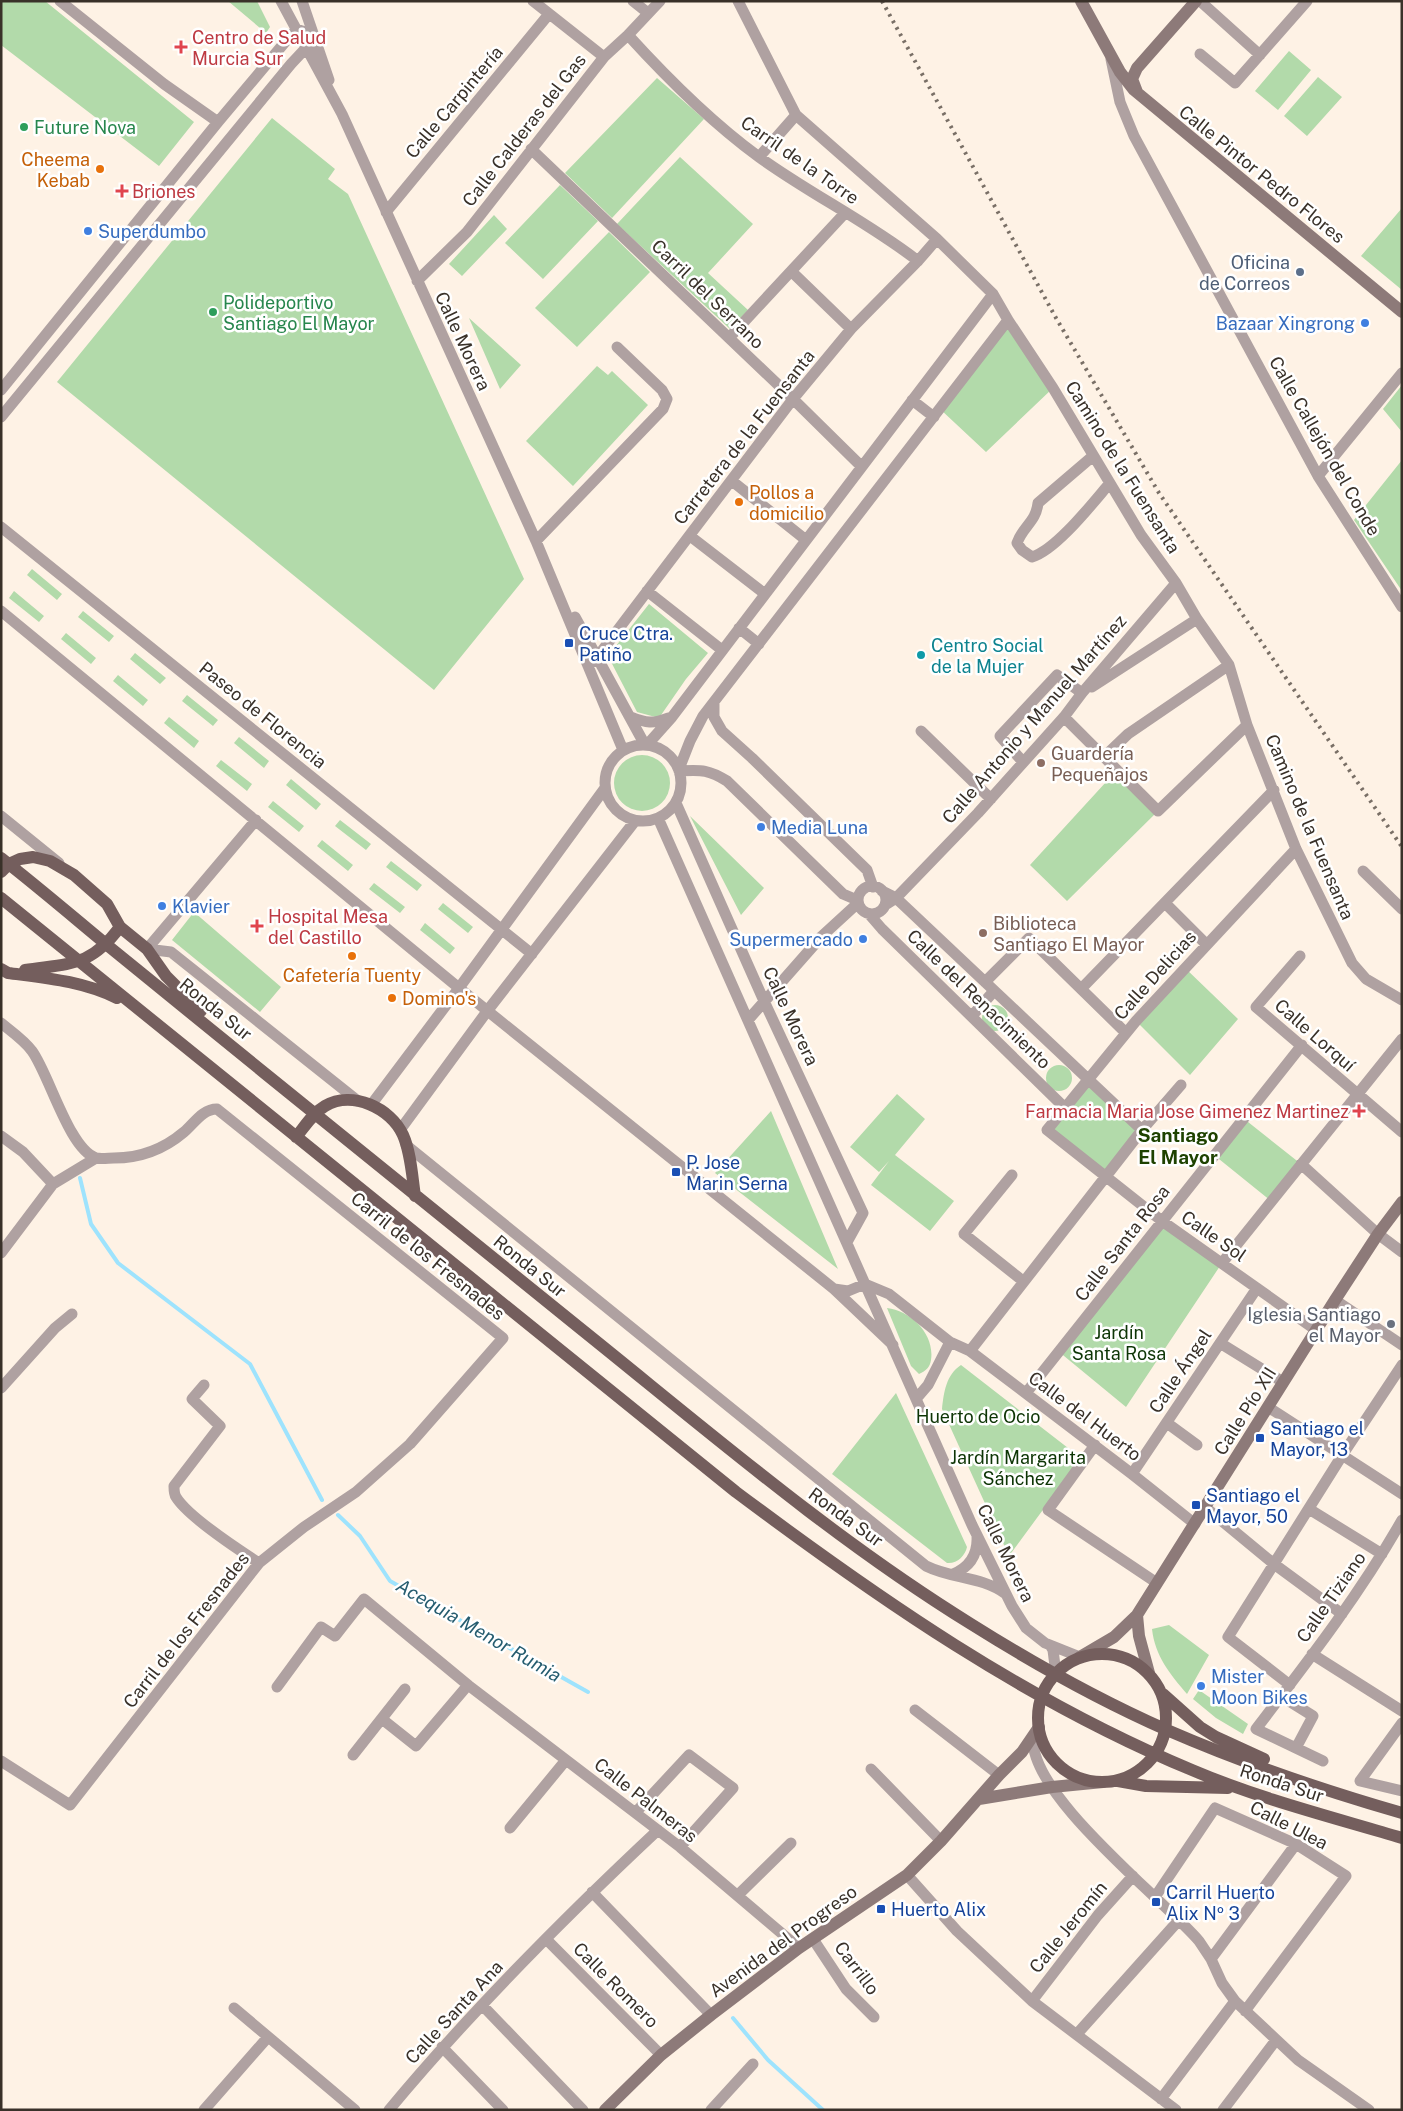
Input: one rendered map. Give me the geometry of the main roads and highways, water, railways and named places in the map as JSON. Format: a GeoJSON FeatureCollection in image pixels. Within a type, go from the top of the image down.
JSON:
{"type":"FeatureCollection","features":[{"type":"Feature","properties":{"kind":"main road","name":"Calle Pintor Pedro Flores"},"geometry":{"type":"LineString","coordinates":[[1081,1],[1122,76],[1138,94],[1402,312]]}},
{"type":"Feature","properties":{"kind":"main road"},"geometry":{"type":"LineString","coordinates":[[1138,94],[1133,86],[1133,77],[1137,68],[1196,1]]}},
{"type":"Feature","properties":{"kind":"main road"},"geometry":{"type":"LineString","coordinates":[[1110,54],[1118,62],[1129,64],[1137,62],[1150,52]]}},
{"type":"Feature","properties":{"kind":"main road"},"geometry":{"type":"LineString","coordinates":[[4,865],[20,859],[33,858],[50,862],[74,875],[107,904],[120,927],[147,949],[166,976],[242,1052]]}},
{"type":"Feature","properties":{"kind":"main road","name":"Ronda Sur"},"geometry":{"type":"LineString","coordinates":[[4,865],[242,1052],[415,1196],[804,1509],[886,1568],[970,1624],[1056,1674],[1166,1729],[1210,1748],[1346,1797],[1402,1813]]}},
{"type":"Feature","properties":{"kind":"main road","name":"Ronda Sur"},"geometry":{"type":"LineString","coordinates":[[1,898],[744,1498],[918,1623],[1042,1698],[1155,1754],[1238,1788],[1402,1838]]}},
{"type":"Feature","properties":{"kind":"main road"},"geometry":{"type":"LineString","coordinates":[[3,972],[81,962],[106,944],[120,927]]}},
{"type":"Feature","properties":{"kind":"main road"},"geometry":{"type":"LineString","coordinates":[[3,972],[68,980],[102,991],[135,1007]]}},
{"type":"Feature","properties":{"kind":"main road"},"geometry":{"type":"LineString","coordinates":[[296,1137],[316,1113],[333,1102],[358,1101],[371,1105],[388,1116],[400,1130],[406,1145],[415,1196]]}},
{"type":"Feature","properties":{"kind":"main road","name":"Calle Pío XII"},"geometry":{"type":"LineString","coordinates":[[1080,1658],[1114,1637],[1137,1615],[1335,1300],[1378,1234],[1402,1202]]}},
{"type":"Feature","properties":{"kind":"main road"},"geometry":{"type":"LineString","coordinates":[[1137,1615],[1139,1636],[1149,1673],[1161,1692],[1200,1728],[1346,1797]]}},
{"type":"Feature","properties":{"kind":"main road"},"geometry":{"type":"LineString","coordinates":[[1103,1782],[1080,1777],[1059,1765],[1036,1732],[1042,1698],[1047,1685],[1067,1664],[1094,1654],[1109,1654],[1130,1660],[1149,1673]]}},
{"type":"Feature","properties":{"kind":"main road"},"geometry":{"type":"LineString","coordinates":[[979,1798],[1052,1787],[1103,1782],[1132,1775],[1146,1765],[1162,1742],[1166,1729],[1166,1710],[1161,1692]]}},
{"type":"Feature","properties":{"kind":"main road","name":"Avenida del Progreso"},"geometry":{"type":"LineString","coordinates":[[605,2110],[661,2055],[711,2014],[799,1948],[906,1874],[941,1840],[999,1775],[1019,1756],[1036,1732]]}},
{"type":"Feature","properties":{"kind":"main road"},"geometry":{"type":"LineString","coordinates":[[1116,1780],[1146,1786],[1238,1788]]}},
{"type":"Feature","properties":{"kind":"waterway","name":"Acequia Menor Rumia"},"geometry":{"type":"LineString","coordinates":[[80,1178],[91,1224],[118,1263],[250,1364],[322,1500]]}},
{"type":"Feature","properties":{"kind":"waterway","name":"Acequia Menor Rumia"},"geometry":{"type":"LineString","coordinates":[[338,1515],[360,1536],[390,1581],[588,1692]]}},
{"type":"Feature","properties":{"kind":"waterway","name":"Acequia Menor Rumia"},"geometry":{"type":"LineString","coordinates":[[733,2018],[768,2060],[823,2110]]}},
{"type":"Feature","properties":{"kind":"railway"},"geometry":{"type":"LineString","coordinates":[[882,1],[1056,318],[1159,493],[1402,847]]}},
{"type":"Feature","properties":{"kind":"place","name":"Centro de Salud Murcia Sur"},"geometry":{"type":"Point","coordinates":[181,47]}},
{"type":"Feature","properties":{"kind":"place","name":"Future Nova"},"geometry":{"type":"Point","coordinates":[24,127]}},
{"type":"Feature","properties":{"kind":"place","name":"Cheema Kebab"},"geometry":{"type":"Point","coordinates":[100,169]}},
{"type":"Feature","properties":{"kind":"place","name":"Briones"},"geometry":{"type":"Point","coordinates":[122,191]}},
{"type":"Feature","properties":{"kind":"place","name":"Superdumbo"},"geometry":{"type":"Point","coordinates":[88,231]}},
{"type":"Feature","properties":{"kind":"place","name":"Oficina de Correos"},"geometry":{"type":"Point","coordinates":[1300,272]}},
{"type":"Feature","properties":{"kind":"place","name":"Polideportivo Santiago El Mayor"},"geometry":{"type":"Point","coordinates":[213,312]}},
{"type":"Feature","properties":{"kind":"place","name":"Bazaar Xingrong"},"geometry":{"type":"Point","coordinates":[1365,323]}},
{"type":"Feature","properties":{"kind":"place","name":"Pollos a domicilio"},"geometry":{"type":"Point","coordinates":[739,502]}},
{"type":"Feature","properties":{"kind":"place","name":"Cruce Ctra. Patiño"},"geometry":{"type":"Point","coordinates":[569,643]}},
{"type":"Feature","properties":{"kind":"place","name":"Centro Social de la Mujer"},"geometry":{"type":"Point","coordinates":[921,655]}},
{"type":"Feature","properties":{"kind":"place","name":"Guardería Pequeñajos"},"geometry":{"type":"Point","coordinates":[1041,763]}},
{"type":"Feature","properties":{"kind":"place","name":"Media Luna"},"geometry":{"type":"Point","coordinates":[761,827]}},
{"type":"Feature","properties":{"kind":"place","name":"Klavier"},"geometry":{"type":"Point","coordinates":[162,906]}},
{"type":"Feature","properties":{"kind":"place","name":"Hospital Mesa del Castillo"},"geometry":{"type":"Point","coordinates":[257,926]}},
{"type":"Feature","properties":{"kind":"place","name":"Biblioteca Santiago El Mayor"},"geometry":{"type":"Point","coordinates":[983,933]}},
{"type":"Feature","properties":{"kind":"place","name":"Supermercado"},"geometry":{"type":"Point","coordinates":[863,939]}},
{"type":"Feature","properties":{"kind":"place","name":"Cafetería Tuenty"},"geometry":{"type":"Point","coordinates":[352,956]}},
{"type":"Feature","properties":{"kind":"place","name":"Domino's"},"geometry":{"type":"Point","coordinates":[392,998]}},
{"type":"Feature","properties":{"kind":"place","name":"Farmacia Maria Jose Gimenez Martinez"},"geometry":{"type":"Point","coordinates":[1359,1111]}},
{"type":"Feature","properties":{"kind":"place","name":"P. Jose Marin Serna"},"geometry":{"type":"Point","coordinates":[676,1172]}},
{"type":"Feature","properties":{"kind":"place","name":"Iglesia Santiago el Mayor"},"geometry":{"type":"Point","coordinates":[1391,1324]}},
{"type":"Feature","properties":{"kind":"place","name":"Santiago el Mayor, 13"},"geometry":{"type":"Point","coordinates":[1260,1438]}},
{"type":"Feature","properties":{"kind":"place","name":"Santiago el Mayor, 50"},"geometry":{"type":"Point","coordinates":[1196,1505]}},
{"type":"Feature","properties":{"kind":"place","name":"Mister Moon Bikes"},"geometry":{"type":"Point","coordinates":[1201,1686]}},
{"type":"Feature","properties":{"kind":"place","name":"Carril Huerto Alix Nº 3"},"geometry":{"type":"Point","coordinates":[1156,1902]}},
{"type":"Feature","properties":{"kind":"place","name":"Huerto Alix"},"geometry":{"type":"Point","coordinates":[881,1909]}},
{"type":"Feature","properties":{"kind":"district","name":"Santiago El Mayor"},"geometry":{"type":"Point","coordinates":[1178,1146]}},
{"type":"Feature","properties":{"kind":"park label","name":"Jardín Santa Rosa"},"geometry":{"type":"Point","coordinates":[1119,1342]}},
{"type":"Feature","properties":{"kind":"park label","name":"Huerto de Ocio"},"geometry":{"type":"Point","coordinates":[978,1416]}},
{"type":"Feature","properties":{"kind":"park label","name":"Jardín Margarita Sánchez"},"geometry":{"type":"Point","coordinates":[1018,1467]}}]}
